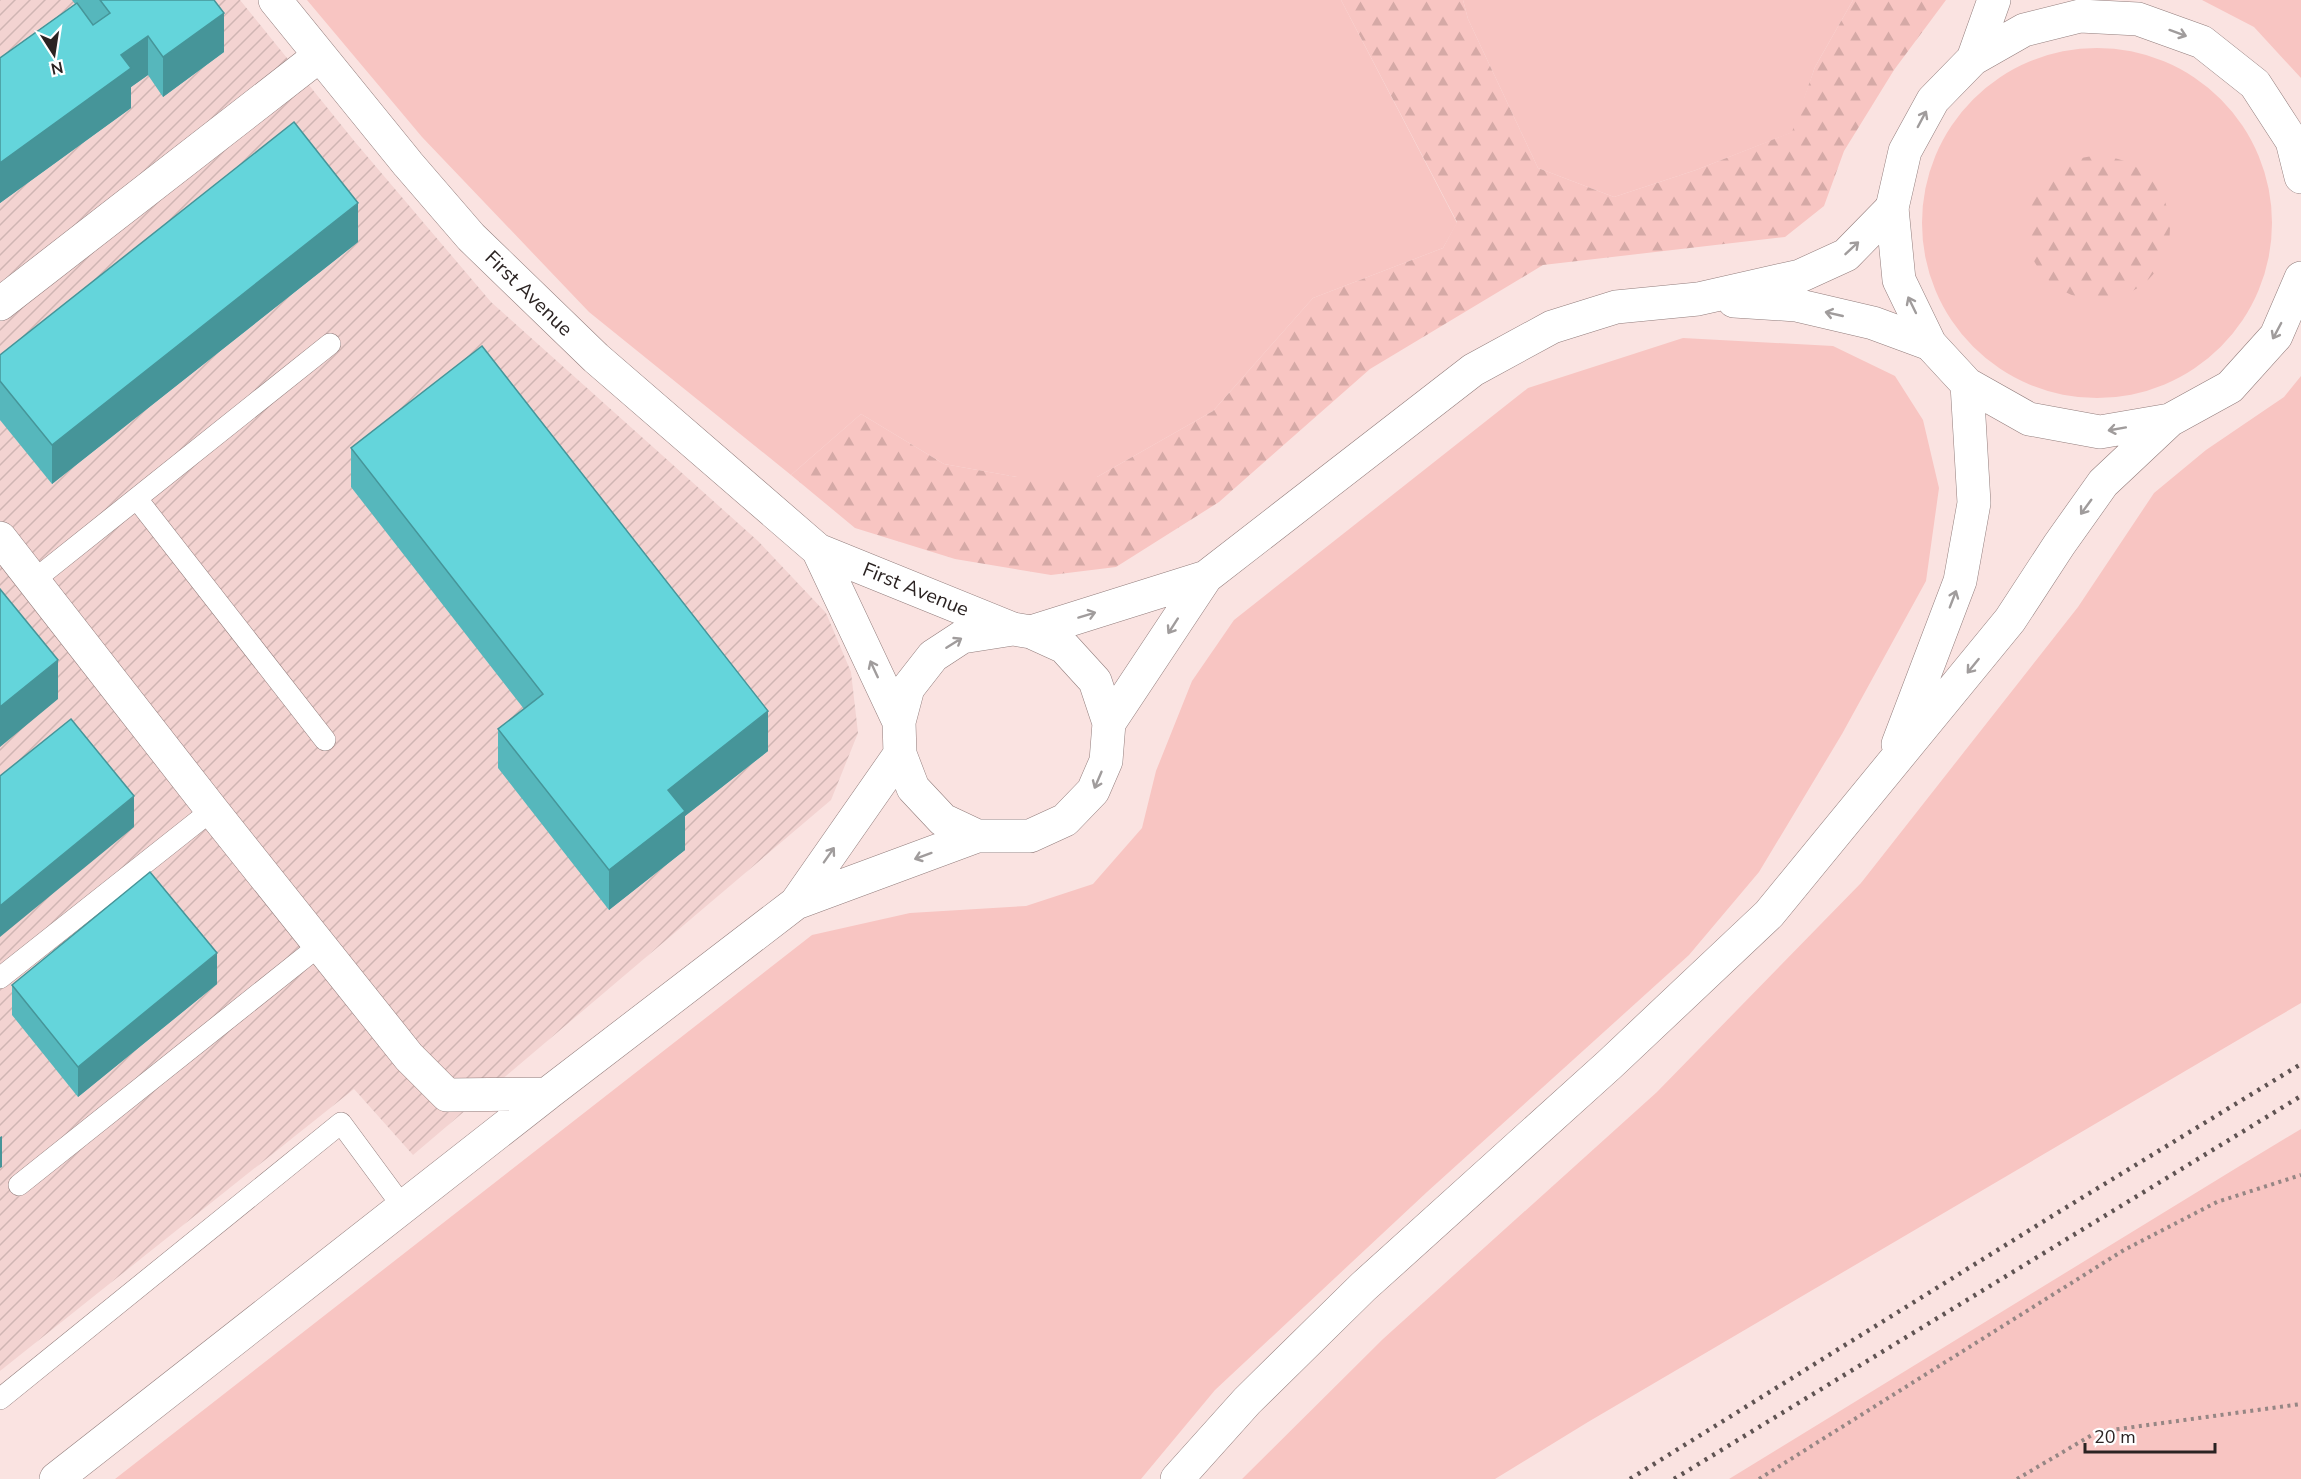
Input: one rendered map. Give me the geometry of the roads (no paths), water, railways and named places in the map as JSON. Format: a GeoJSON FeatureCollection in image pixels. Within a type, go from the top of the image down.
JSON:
{"type":"FeatureCollection","features":[{"type":"Feature","properties":{"kind":"street","name":"First Avenue"},"geometry":{"type":"LineString","coordinates":[[275,0],[408,164],[471,237],[596,358],[818,550],[1022,630]]}},
{"type":"Feature","properties":{"kind":"street"},"geometry":{"type":"LineString","coordinates":[[1973,59],[1994,0]]}},
{"type":"Feature","properties":{"kind":"street"},"geometry":{"type":"LineString","coordinates":[[2170,420],[2100,432],[2030,419],[1967,384],[1930,344],[1899,279],[1892,208],[1905,151],[1916,130],[1933,100],[1973,59],[2024,30],[2080,16],[2128,9],[2202,42],[2255,84],[2292,141],[2301,177]]}},
{"type":"Feature","properties":{"kind":"street"},"geometry":{"type":"LineString","coordinates":[[0,304],[319,56]]}},
{"type":"Feature","properties":{"kind":"street"},"geometry":{"type":"LineString","coordinates":[[1109,723],[1206,577],[1473,370],[1552,327],[1616,307],[1698,299],[1800,276],[1846,255],[1892,208]]}},
{"type":"Feature","properties":{"kind":"street"},"geometry":{"type":"LineString","coordinates":[[1177,1479],[1247,1401],[1363,1287],[1610,1064],[1769,914],[2010,620],[2103,483],[2170,420],[2230,387],[2276,336],[2301,278]]}},
{"type":"Feature","properties":{"kind":"street"},"geometry":{"type":"LineString","coordinates":[[1698,299],[1796,305],[1873,323],[1930,344]]}},
{"type":"Feature","properties":{"kind":"street"},"geometry":{"type":"LineString","coordinates":[[1888,771],[1960,581],[1974,503],[1967,384]]}},
{"type":"Feature","properties":{"kind":"street"},"geometry":{"type":"LineString","coordinates":[[0,538],[320,945],[410,1057],[447,1095],[547,1094]]}},
{"type":"Feature","properties":{"kind":"street","name":"First Avenue"},"geometry":{"type":"LineString","coordinates":[[818,550],[900,738]]}},
{"type":"Feature","properties":{"kind":"street"},"geometry":{"type":"LineString","coordinates":[[796,903],[900,738],[908,688],[933,656],[962,637],[1022,630],[1206,577]]}},
{"type":"Feature","properties":{"kind":"street"},"geometry":{"type":"LineString","coordinates":[[56,1479],[547,1094],[796,903],[978,836],[1030,836],[1065,820],[1093,791],[1106,760],[1109,723],[1095,681],[1064,647],[1022,630]]}},
{"type":"Feature","properties":{"kind":"street"},"geometry":{"type":"LineString","coordinates":[[900,738],[913,788],[943,820],[978,836]]}},
{"type":"Feature","properties":{"kind":"lane"},"geometry":{"type":"LineString","coordinates":[[33,581],[330,344]]}},
{"type":"Feature","properties":{"kind":"lane"},"geometry":{"type":"LineString","coordinates":[[137,499],[325,740]]}},
{"type":"Feature","properties":{"kind":"lane"},"geometry":{"type":"LineString","coordinates":[[0,978],[212,810]]}},
{"type":"Feature","properties":{"kind":"lane"},"geometry":{"type":"LineString","coordinates":[[19,1185],[320,945]]}},
{"type":"Feature","properties":{"kind":"lane"},"geometry":{"type":"LineString","coordinates":[[0,1399],[341,1123],[403,1207]]}},
{"type":"Feature","properties":{"kind":"railway"},"geometry":{"type":"LineString","coordinates":[[1630,1479],[2301,1064]]}},
{"type":"Feature","properties":{"kind":"railway"},"geometry":{"type":"LineString","coordinates":[[1674,1479],[2301,1096]]}}]}
